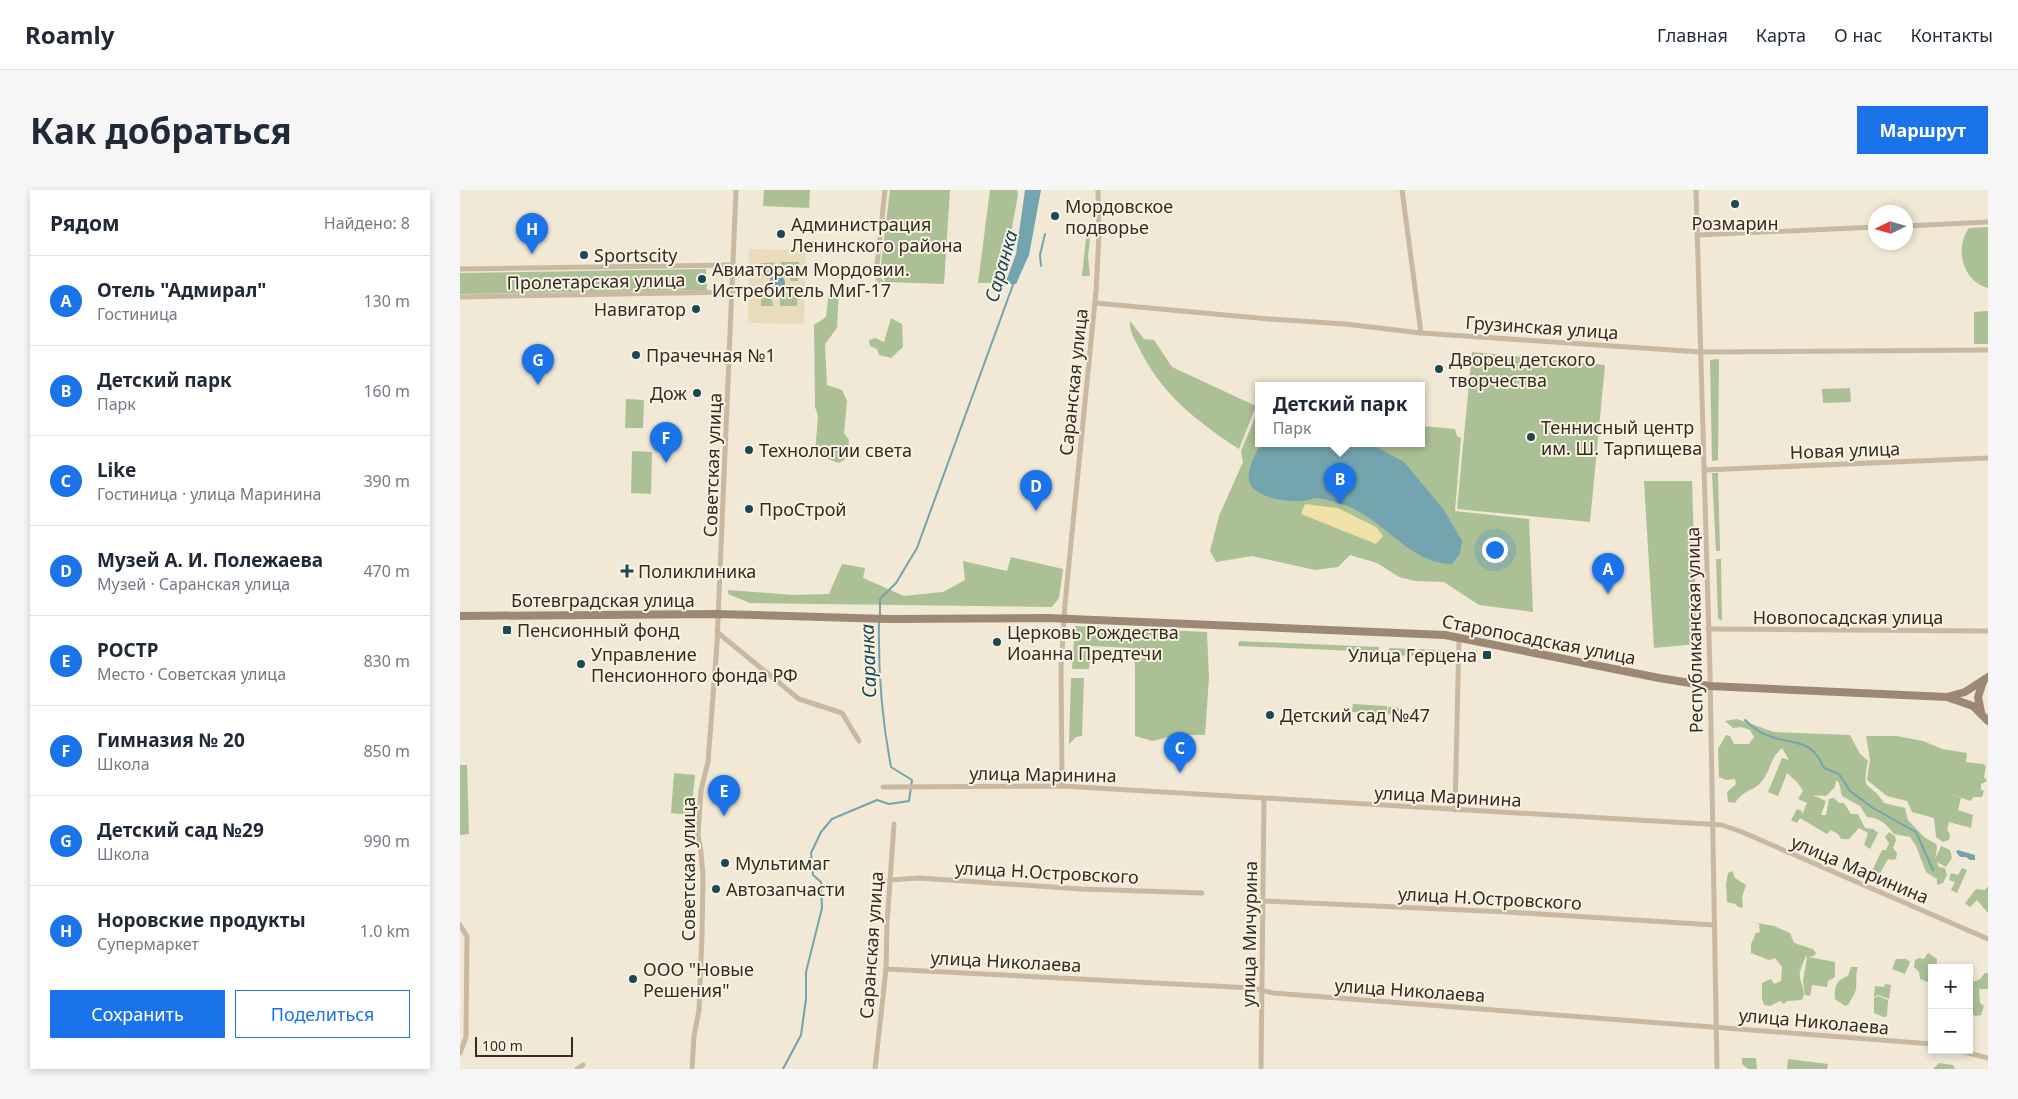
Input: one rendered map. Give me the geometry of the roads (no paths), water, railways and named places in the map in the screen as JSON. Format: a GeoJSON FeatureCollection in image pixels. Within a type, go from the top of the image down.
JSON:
{"type":"FeatureCollection","features":[{"type":"Feature","properties":{"kind":"main road","name":"Ботевградская улица"},"geometry":{"type":"LineString","coordinates":[[460,616],[718,614],[889,619],[1064,618]]}},
{"type":"Feature","properties":{"kind":"main road","name":"Старопосадская улица"},"geometry":{"type":"LineString","coordinates":[[1064,618],[1459,636],[1658,678],[1710,686],[1947,697]]}},
{"type":"Feature","properties":{"kind":"main road"},"geometry":{"type":"LineString","coordinates":[[1947,697],[1965,692],[1986,678]]}},
{"type":"Feature","properties":{"kind":"main road"},"geometry":{"type":"LineString","coordinates":[[1982,714],[1978,697],[1986,678]]}},
{"type":"Feature","properties":{"kind":"main road"},"geometry":{"type":"LineString","coordinates":[[1947,697],[1966,702],[1988,721]]}},
{"type":"Feature","properties":{"kind":"street","name":"Советская улица"},"geometry":{"type":"LineString","coordinates":[[692,1069],[694,1036],[699,1010],[702,935],[702,860],[698,835],[702,790],[708,762],[718,632],[736,190]]}},
{"type":"Feature","properties":{"kind":"street"},"geometry":{"type":"LineString","coordinates":[[883,285],[876,275],[885,190]]}},
{"type":"Feature","properties":{"kind":"street","name":"Саранская улица"},"geometry":{"type":"LineString","coordinates":[[1062,786],[1060,672],[1095,303],[1099,234],[1098,190]]}},
{"type":"Feature","properties":{"kind":"street"},"geometry":{"type":"LineString","coordinates":[[1402,190],[1421,333]]}},
{"type":"Feature","properties":{"kind":"street","name":"Республиканская улица"},"geometry":{"type":"LineString","coordinates":[[1696,190],[1710,686],[1717,1069]]}},
{"type":"Feature","properties":{"kind":"street"},"geometry":{"type":"LineString","coordinates":[[1913,226],[1988,222]]}},
{"type":"Feature","properties":{"kind":"street"},"geometry":{"type":"LineString","coordinates":[[1697,235],[1868,227]]}},
{"type":"Feature","properties":{"kind":"street","name":"Пролетарская улица"},"geometry":{"type":"LineString","coordinates":[[460,269],[733,265]]}},
{"type":"Feature","properties":{"kind":"street","name":"Пролетарская улица"},"geometry":{"type":"LineString","coordinates":[[460,297],[733,292]]}},
{"type":"Feature","properties":{"kind":"street","name":"Грузинская улица"},"geometry":{"type":"LineString","coordinates":[[1095,303],[1269,320],[1345,324],[1421,333],[1700,352],[1988,350]]}},
{"type":"Feature","properties":{"kind":"street","name":"Новая улица"},"geometry":{"type":"LineString","coordinates":[[1704,470],[1988,458]]}},
{"type":"Feature","properties":{"kind":"street","name":"Новопосадская улица"},"geometry":{"type":"LineString","coordinates":[[1708,629],[1988,632]]}},
{"type":"Feature","properties":{"kind":"street"},"geometry":{"type":"LineString","coordinates":[[718,632],[799,699],[842,714],[859,741]]}},
{"type":"Feature","properties":{"kind":"street"},"geometry":{"type":"LineString","coordinates":[[1455,810],[1459,636]]}},
{"type":"Feature","properties":{"kind":"street","name":"улица Маринина"},"geometry":{"type":"LineString","coordinates":[[882,786],[1062,786],[1722,825],[1988,939]]}},
{"type":"Feature","properties":{"kind":"street","name":"улица Мичурина"},"geometry":{"type":"LineString","coordinates":[[1261,1069],[1264,799]]}},
{"type":"Feature","properties":{"kind":"street","name":"Саранская улица"},"geometry":{"type":"LineString","coordinates":[[875,1069],[886,969],[894,824]]}},
{"type":"Feature","properties":{"kind":"street","name":"улица Н.Островского"},"geometry":{"type":"LineString","coordinates":[[890,880],[919,878],[1081,889],[1202,893]]}},
{"type":"Feature","properties":{"kind":"street","name":"улица Н.Островского"},"geometry":{"type":"LineString","coordinates":[[1263,901],[1507,912],[1714,926]]}},
{"type":"Feature","properties":{"kind":"street"},"geometry":{"type":"LineString","coordinates":[[460,925],[467,936],[466,1038],[460,1053]]}},
{"type":"Feature","properties":{"kind":"street","name":"улица Николаева"},"geometry":{"type":"LineString","coordinates":[[886,969],[1252,988],[1273,993],[1928,1044]]}},
{"type":"Feature","properties":{"kind":"street"},"geometry":{"type":"LineString","coordinates":[[1972,1054],[1988,1058]]}},
{"type":"Feature","properties":{"kind":"street"},"geometry":{"type":"LineString","coordinates":[[577,1069],[583,1065]]}},
{"type":"Feature","properties":{"kind":"water"},"geometry":{"type":"Polygon","coordinates":[[[1025,190],[1041,190],[1029,255],[1016,284],[1005,284],[1016,254],[1025,190]]]}},
{"type":"Feature","properties":{"kind":"water"},"geometry":{"type":"Polygon","coordinates":[[[777,275],[783,277],[785,283],[783,289],[777,291],[771,289],[769,283],[771,277],[777,275]]]}},
{"type":"Feature","properties":{"kind":"water"},"geometry":{"type":"Polygon","coordinates":[[[1259,447],[1377,447],[1404,462],[1444,510],[1462,541],[1460,554],[1452,564],[1437,562],[1423,557],[1410,549],[1374,521],[1347,506],[1317,498],[1290,501],[1264,495],[1250,484],[1249,473],[1259,447]]]}},
{"type":"Feature","properties":{"kind":"water"},"geometry":{"type":"Polygon","coordinates":[[[1958,850],[1975,855],[1975,860],[1960,857],[1956,852],[1958,850]]]}},
{"type":"Feature","properties":{"kind":"waterway"},"geometry":{"type":"LineString","coordinates":[[1041,266],[1040,255],[1045,234]]}},
{"type":"Feature","properties":{"kind":"waterway","name":"Саранка"},"geometry":{"type":"LineString","coordinates":[[880,615],[880,599],[896,583],[917,548],[1014,282]]}},
{"type":"Feature","properties":{"kind":"waterway","name":"Саранка"},"geometry":{"type":"LineString","coordinates":[[783,1069],[801,1035],[806,999],[806,972],[822,908],[821,882],[813,875],[811,853],[821,832],[832,819],[877,800],[889,804],[909,801],[912,780],[891,767],[885,731],[881,694],[879,620]]}},
{"type":"Feature","properties":{"kind":"waterway"},"geometry":{"type":"LineString","coordinates":[[1745,720],[1756,730],[1764,734],[1806,746],[1818,758],[1824,768],[1839,774],[1850,791],[1873,808],[1916,832],[1933,870]]}},
{"type":"Feature","properties":{"kind":"place","name":"Розмарин"},"geometry":{"type":"Point","coordinates":[1735,204]}},
{"type":"Feature","properties":{"kind":"place","name":"Мордовское подворье"},"geometry":{"type":"Point","coordinates":[1055,216]}},
{"type":"Feature","properties":{"kind":"place","name":"Администрация Ленинского района"},"geometry":{"type":"Point","coordinates":[781,234]}},
{"type":"Feature","properties":{"kind":"place","name":"Норовские продукты"},"geometry":{"type":"Point","coordinates":[532,254]}},
{"type":"Feature","properties":{"kind":"place","name":"Sportscity"},"geometry":{"type":"Point","coordinates":[584,255]}},
{"type":"Feature","properties":{"kind":"place","name":"Авиаторам Мордовии. Истребитель МиГ-17"},"geometry":{"type":"Point","coordinates":[702,279]}},
{"type":"Feature","properties":{"kind":"place","name":"Навигатор"},"geometry":{"type":"Point","coordinates":[696,309]}},
{"type":"Feature","properties":{"kind":"place","name":"Прачечная №1"},"geometry":{"type":"Point","coordinates":[636,355]}},
{"type":"Feature","properties":{"kind":"place","name":"Дворец детского творчества"},"geometry":{"type":"Point","coordinates":[1439,369]}},
{"type":"Feature","properties":{"kind":"place","name":"Детский сад №29"},"geometry":{"type":"Point","coordinates":[538,385]}},
{"type":"Feature","properties":{"kind":"place","name":"Дож"},"geometry":{"type":"Point","coordinates":[697,393]}},
{"type":"Feature","properties":{"kind":"place","name":"Теннисный центр им. Ш. Тарпищева"},"geometry":{"type":"Point","coordinates":[1531,437]}},
{"type":"Feature","properties":{"kind":"place","name":"Технологии света"},"geometry":{"type":"Point","coordinates":[749,450]}},
{"type":"Feature","properties":{"kind":"place","name":"Гимназия № 20"},"geometry":{"type":"Point","coordinates":[666,463]}},
{"type":"Feature","properties":{"kind":"place","name":"Детский парк"},"geometry":{"type":"Point","coordinates":[1340,504]}},
{"type":"Feature","properties":{"kind":"place","name":"ПроСтрой"},"geometry":{"type":"Point","coordinates":[749,509]}},
{"type":"Feature","properties":{"kind":"place","name":"Музей А. И. Полежаева"},"geometry":{"type":"Point","coordinates":[1036,511]}},
{"type":"Feature","properties":{"kind":"place","name":"Поликлиника"},"geometry":{"type":"Point","coordinates":[627,571]}},
{"type":"Feature","properties":{"kind":"place","name":"Отель \"Адмирал\""},"geometry":{"type":"Point","coordinates":[1608,594]}},
{"type":"Feature","properties":{"kind":"place","name":"Пенсионный фонд"},"geometry":{"type":"Point","coordinates":[507,630]}},
{"type":"Feature","properties":{"kind":"place","name":"Церковь Рождества Иоанна Предтечи"},"geometry":{"type":"Point","coordinates":[997,642]}},
{"type":"Feature","properties":{"kind":"place","name":"Улица Герцена"},"geometry":{"type":"Point","coordinates":[1487,655]}},
{"type":"Feature","properties":{"kind":"place","name":"Управление Пенсионного фонда РФ"},"geometry":{"type":"Point","coordinates":[581,664]}},
{"type":"Feature","properties":{"kind":"place","name":"Детский сад №47"},"geometry":{"type":"Point","coordinates":[1270,715]}},
{"type":"Feature","properties":{"kind":"place","name":"Like"},"geometry":{"type":"Point","coordinates":[1180,773]}},
{"type":"Feature","properties":{"kind":"place","name":"РОСТР"},"geometry":{"type":"Point","coordinates":[724,816]}},
{"type":"Feature","properties":{"kind":"place","name":"Мультимаг"},"geometry":{"type":"Point","coordinates":[725,863]}},
{"type":"Feature","properties":{"kind":"place","name":"Автозапчасти"},"geometry":{"type":"Point","coordinates":[716,889]}},
{"type":"Feature","properties":{"kind":"place","name":"ООО \"Новые Решения\""},"geometry":{"type":"Point","coordinates":[633,979]}}]}
